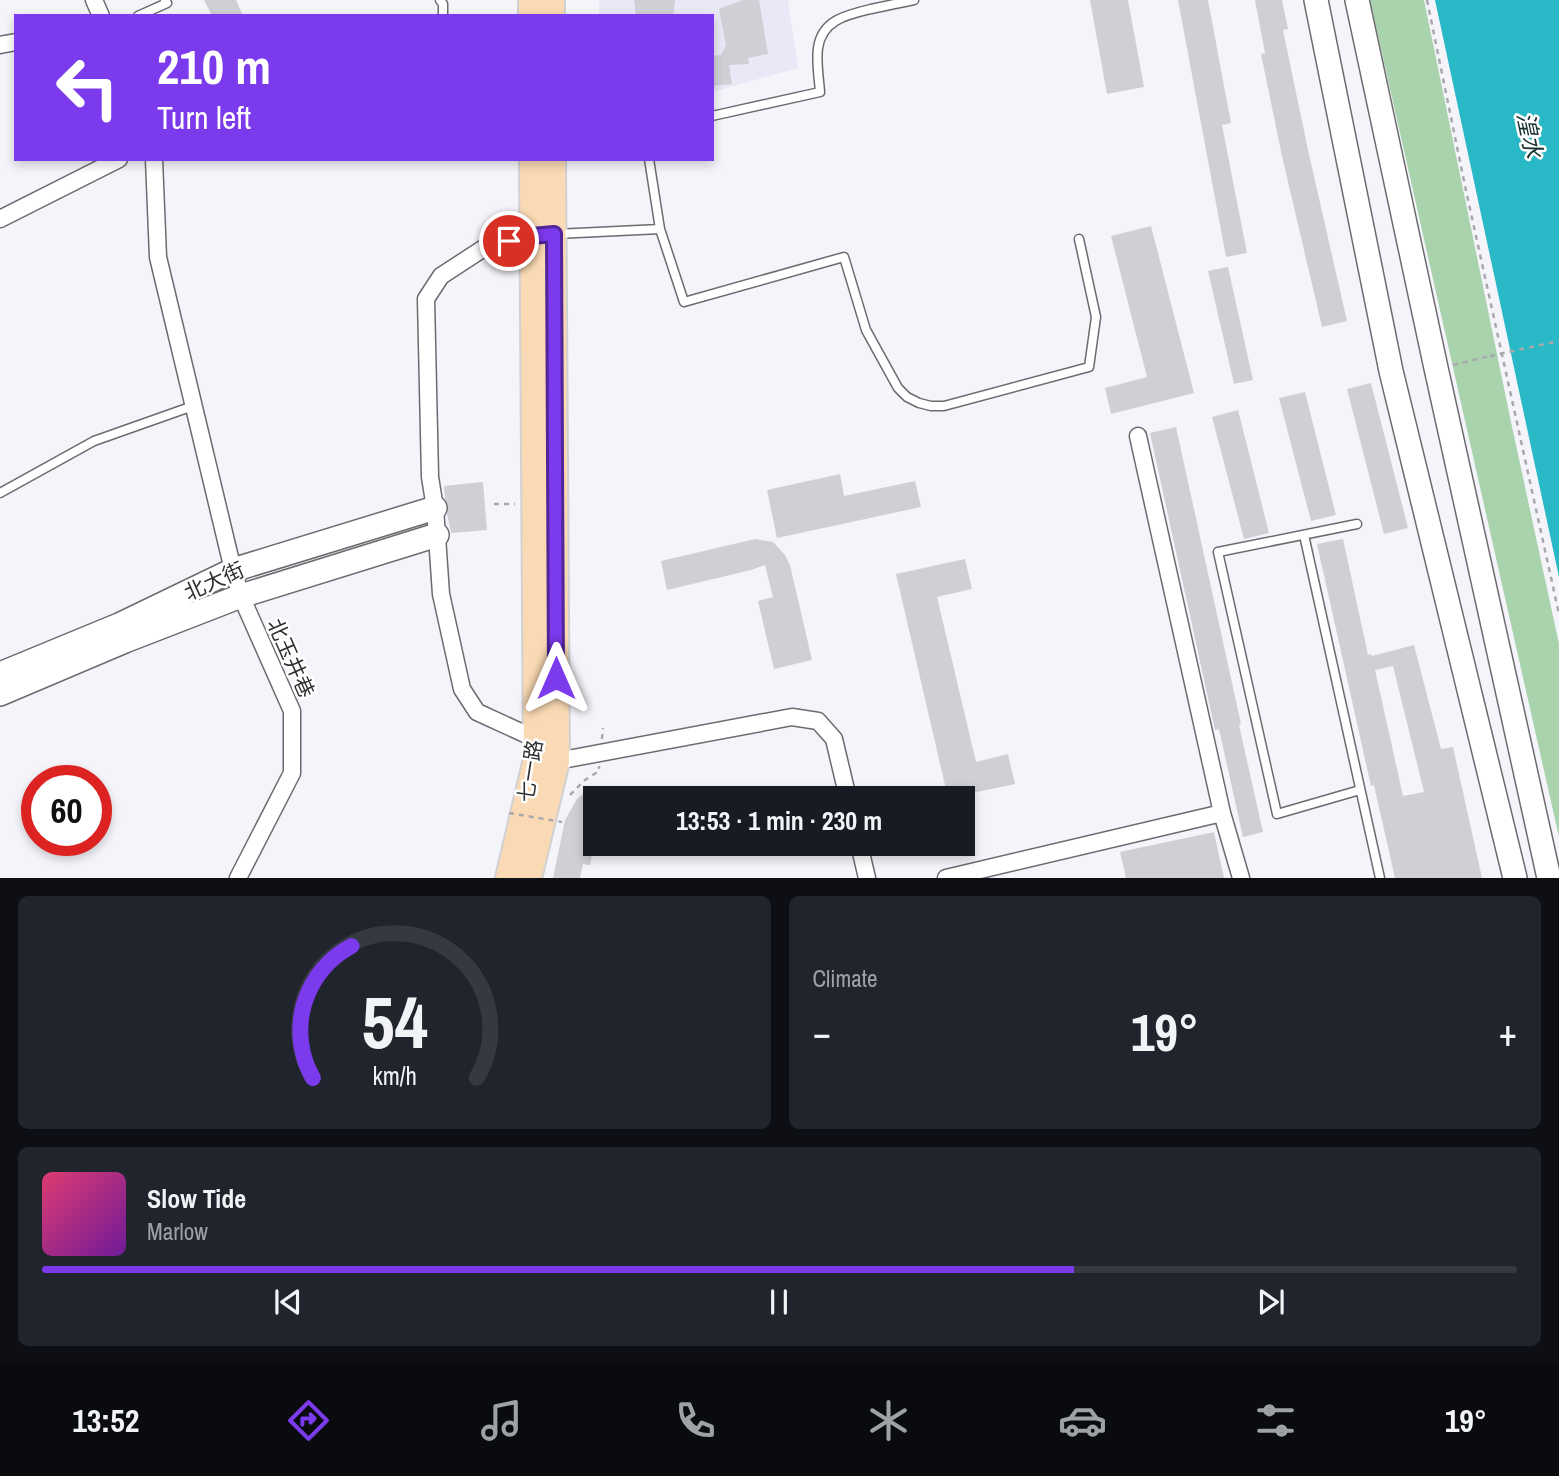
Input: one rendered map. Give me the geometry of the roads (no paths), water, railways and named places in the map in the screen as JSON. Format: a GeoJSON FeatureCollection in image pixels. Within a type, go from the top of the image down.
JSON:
{"type":"FeatureCollection","features":[{"type":"Feature","properties":{"kind":"main road"},"geometry":{"type":"LineString","coordinates":[[1316,0],[1391,371],[1515,877]]}},
{"type":"Feature","properties":{"kind":"main road"},"geometry":{"type":"LineString","coordinates":[[1357,0],[1544,877]]}},
{"type":"Feature","properties":{"kind":"main road","name":"七一路"},"geometry":{"type":"LineString","coordinates":[[529,877],[556,761],[543,235],[532,161]]}},
{"type":"Feature","properties":{"kind":"main road","name":"七一路"},"geometry":{"type":"LineString","coordinates":[[508,877],[536,759],[543,235],[553,161]]}},
{"type":"Feature","properties":{"kind":"main road","name":"北大街"},"geometry":{"type":"LineString","coordinates":[[0,674],[119,625],[233,570],[435,508]]}},
{"type":"Feature","properties":{"kind":"main road","name":"北大街"},"geometry":{"type":"LineString","coordinates":[[0,694],[240,596],[437,535]]}},
{"type":"Feature","properties":{"kind":"street"},"geometry":{"type":"LineString","coordinates":[[0,219],[115,161]]}},
{"type":"Feature","properties":{"kind":"street","name":"北玉井巷"},"geometry":{"type":"LineString","coordinates":[[154,161],[158,257],[233,570],[240,596],[292,711],[292,774],[237,877]]}},
{"type":"Feature","properties":{"kind":"street"},"geometry":{"type":"LineString","coordinates":[[536,739],[477,712],[462,689],[441,594],[430,477],[426,299],[441,276],[487,246],[543,235]]}},
{"type":"Feature","properties":{"kind":"street"},"geometry":{"type":"LineString","coordinates":[[1138,436],[1222,813],[1241,877]]}},
{"type":"Feature","properties":{"kind":"street"},"geometry":{"type":"LineString","coordinates":[[556,761],[792,717],[818,721],[834,739],[845,786]]}},
{"type":"Feature","properties":{"kind":"street"},"geometry":{"type":"LineString","coordinates":[[946,877],[1222,813]]}},
{"type":"Feature","properties":{"kind":"street"},"geometry":{"type":"LineString","coordinates":[[862,856],[867,877]]}},
{"type":"Feature","properties":{"kind":"lane"},"geometry":{"type":"LineString","coordinates":[[142,14],[167,3],[165,0]]}},
{"type":"Feature","properties":{"kind":"lane"},"geometry":{"type":"LineString","coordinates":[[714,116],[820,92],[817,52],[827,27],[836,19],[849,14],[914,0]]}},
{"type":"Feature","properties":{"kind":"lane"},"geometry":{"type":"LineString","coordinates":[[649,161],[660,229],[684,302],[844,257],[866,330],[898,388],[907,397],[931,406],[944,406],[1089,367],[1096,317],[1079,239]]}},
{"type":"Feature","properties":{"kind":"lane"},"geometry":{"type":"LineString","coordinates":[[543,235],[660,229]]}},
{"type":"Feature","properties":{"kind":"lane"},"geometry":{"type":"LineString","coordinates":[[0,493],[94,441],[193,405]]}},
{"type":"Feature","properties":{"kind":"lane"},"geometry":{"type":"LineString","coordinates":[[1357,524],[1218,552],[1277,814],[1360,790]]}},
{"type":"Feature","properties":{"kind":"lane"},"geometry":{"type":"LineString","coordinates":[[1304,535],[1380,877]]}},
{"type":"Feature","properties":{"kind":"water","name":"湟水"},"geometry":{"type":"Polygon","coordinates":[[[1435,0],[1559,0],[1559,577],[1435,0]]]}}]}
